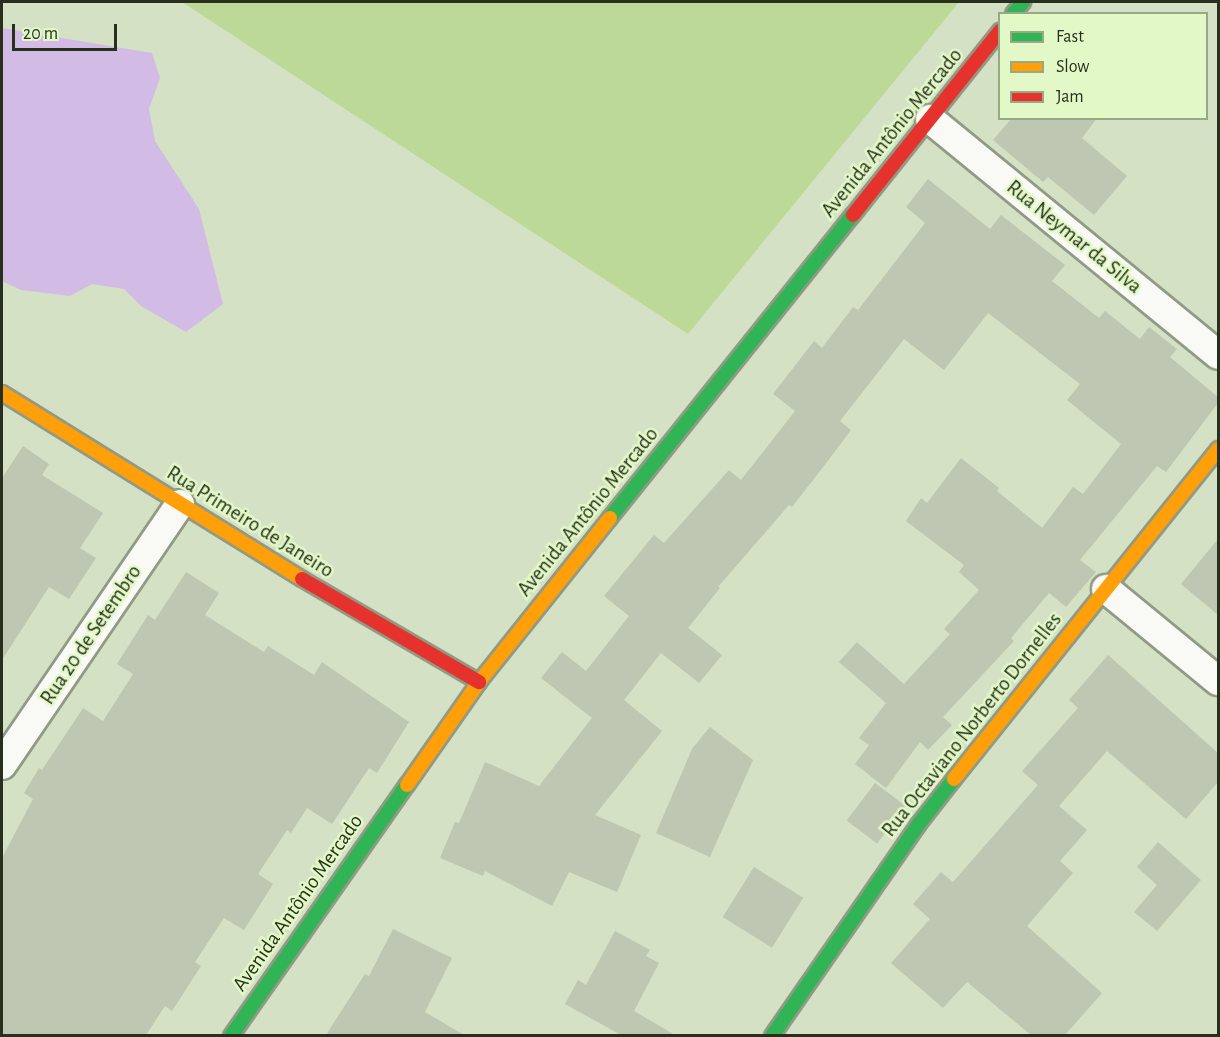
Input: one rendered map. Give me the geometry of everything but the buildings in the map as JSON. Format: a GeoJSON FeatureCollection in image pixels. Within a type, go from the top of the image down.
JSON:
{"type":"FeatureCollection","features":[{"type":"Feature","properties":{"kind":"street","name":"Avenida Antônio Mercado"},"geometry":{"type":"LineString","coordinates":[[231,1035],[479,682],[998,32]]}},
{"type":"Feature","properties":{"kind":"street","name":"Rua Neymar da Silva"},"geometry":{"type":"LineString","coordinates":[[930,119],[1218,355]]}},
{"type":"Feature","properties":{"kind":"street","name":"Rua Primeiro de Janeiro"},"geometry":{"type":"LineString","coordinates":[[2,393],[339,602],[479,682]]}},
{"type":"Feature","properties":{"kind":"street","name":"Rua Octaviano Norberto Dornelles"},"geometry":{"type":"LineString","coordinates":[[772,1035],[918,825],[1218,448]]}},
{"type":"Feature","properties":{"kind":"street","name":"Rua 20 de Setembro"},"geometry":{"type":"LineString","coordinates":[[2,765],[180,504]]}},
{"type":"Feature","properties":{"kind":"street"},"geometry":{"type":"LineString","coordinates":[[1106,589],[1218,681]]}},
{"type":"Feature","properties":{"kind":"green space"},"geometry":{"type":"Polygon","coordinates":[[[182,2],[959,2],[688,334],[182,2]]]}},
{"type":"Feature","properties":{"kind":"shaded area"},"geometry":{"type":"Polygon","coordinates":[[[2,28],[152,53],[160,78],[149,109],[155,141],[199,209],[223,304],[186,332],[141,306],[124,289],[92,284],[70,296],[21,290],[2,281],[2,28]]]}},
{"type":"Feature","properties":{"kind":"traffic: fast"},"geometry":{"type":"LineString","coordinates":[[1015,12],[1023,2]]}},
{"type":"Feature","properties":{"kind":"traffic: fast"},"geometry":{"type":"LineString","coordinates":[[610,518],[853,215]]}},
{"type":"Feature","properties":{"kind":"traffic: fast"},"geometry":{"type":"LineString","coordinates":[[772,1036],[918,825],[954,779]]}},
{"type":"Feature","properties":{"kind":"traffic: fast"},"geometry":{"type":"LineString","coordinates":[[231,1036],[407,785]]}},
{"type":"Feature","properties":{"kind":"traffic: slow"},"geometry":{"type":"LineString","coordinates":[[2,393],[302,579]]}},
{"type":"Feature","properties":{"kind":"traffic: slow"},"geometry":{"type":"LineString","coordinates":[[954,779],[1218,449]]}},
{"type":"Feature","properties":{"kind":"traffic: slow"},"geometry":{"type":"LineString","coordinates":[[407,785],[479,682],[610,518]]}},
{"type":"Feature","properties":{"kind":"traffic: jam"},"geometry":{"type":"LineString","coordinates":[[853,215],[998,34]]}},
{"type":"Feature","properties":{"kind":"traffic: jam"},"geometry":{"type":"LineString","coordinates":[[302,579],[479,682]]}}]}
